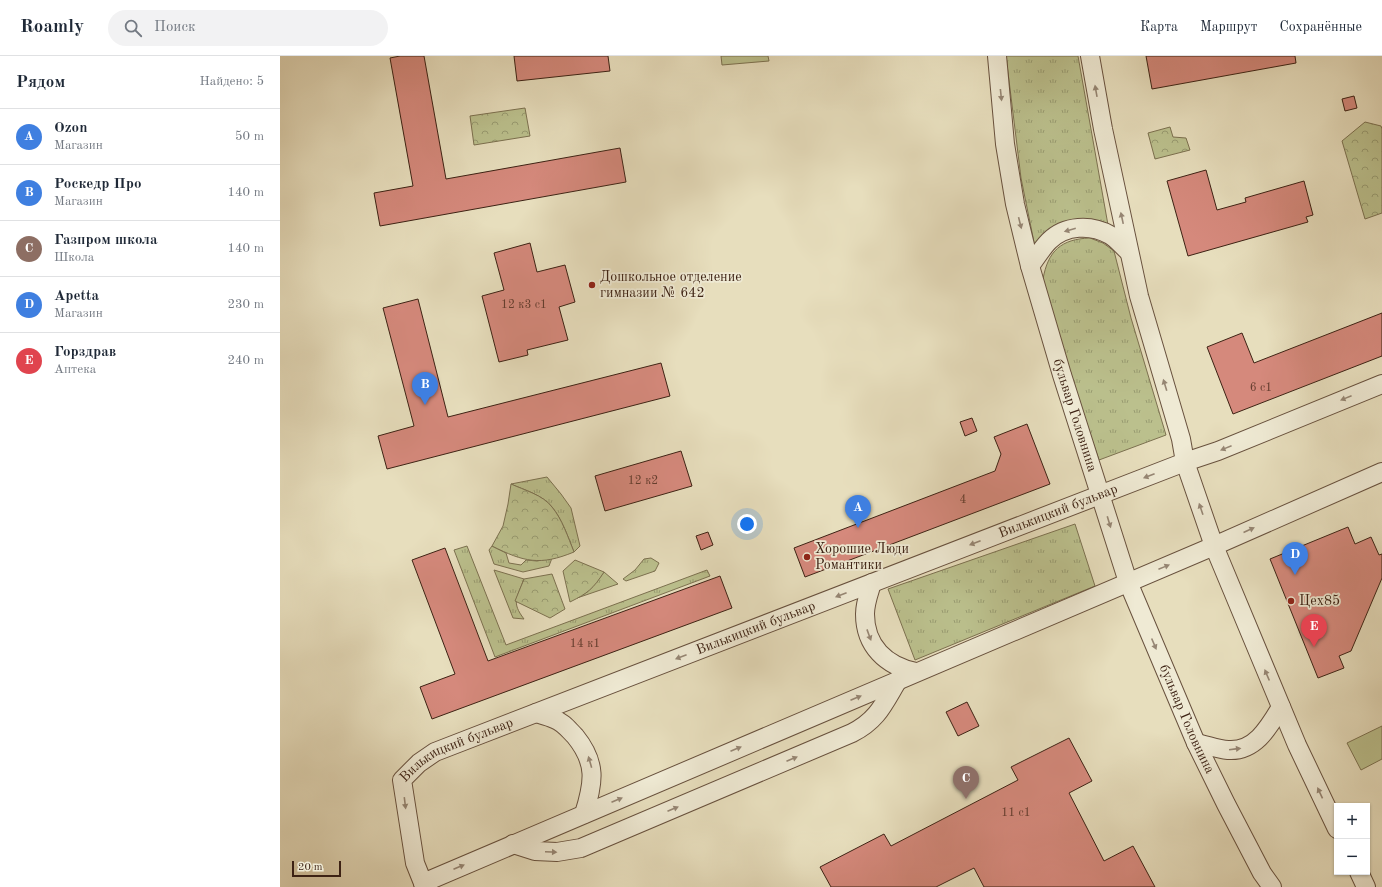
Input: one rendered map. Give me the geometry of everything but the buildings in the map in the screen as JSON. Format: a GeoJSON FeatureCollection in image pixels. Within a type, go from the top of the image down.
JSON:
{"type":"FeatureCollection","features":[{"type":"Feature","properties":{"kind":"street","name":"бульвар Головнина"},"geometry":{"type":"LineString","coordinates":[[997,56],[1010,174],[1015,204],[1030,266],[1092,473],[1101,495],[1128,582],[1196,743],[1226,804],[1262,872],[1272,887]]}},
{"type":"Feature","properties":{"kind":"street"},"geometry":{"type":"LineString","coordinates":[[1090,56],[1103,129],[1128,251],[1139,296],[1181,439],[1185,462],[1214,546],[1297,745],[1334,823]]}},
{"type":"Feature","properties":{"kind":"street"},"geometry":{"type":"LineString","coordinates":[[1030,266],[1049,240],[1062,232],[1078,227],[1096,228],[1111,235],[1128,251]]}},
{"type":"Feature","properties":{"kind":"street","name":"Вилькицкий бульвар"},"geometry":{"type":"LineString","coordinates":[[1377,390],[1218,451],[1185,462],[435,752],[419,764],[402,780],[415,863],[422,885],[513,844],[1214,546],[1382,472]]}},
{"type":"Feature","properties":{"kind":"street"},"geometry":{"type":"LineString","coordinates":[[872,583],[867,599],[865,613],[866,627],[871,641],[879,653],[890,663],[902,669],[916,672]]}},
{"type":"Feature","properties":{"kind":"street"},"geometry":{"type":"LineString","coordinates":[[513,844],[534,851],[558,852],[581,848],[864,728],[877,716],[898,680]]}},
{"type":"Feature","properties":{"kind":"street"},"geometry":{"type":"LineString","coordinates":[[1196,743],[1229,750],[1243,748],[1258,740],[1268,728],[1281,707]]}},
{"type":"Feature","properties":{"kind":"street"},"geometry":{"type":"LineString","coordinates":[[536,713],[554,719],[565,725],[588,756],[592,769],[590,796],[584,814]]}},
{"type":"Feature","properties":{"kind":"street"},"geometry":{"type":"LineString","coordinates":[[1360,875],[1366,887]]}},
{"type":"Feature","properties":{"kind":"green space"},"geometry":{"type":"Polygon","coordinates":[[[721,56],[768,56],[769,61],[722,65],[721,56]]]}},
{"type":"Feature","properties":{"kind":"green space"},"geometry":{"type":"Polygon","coordinates":[[[1006,56],[1078,56],[1108,225],[1035,247],[1021,178],[1006,56]]]}},
{"type":"Feature","properties":{"kind":"green space"},"geometry":{"type":"Polygon","coordinates":[[[525,108],[530,136],[474,145],[470,116],[525,108]]]}},
{"type":"Feature","properties":{"kind":"green space"},"geometry":{"type":"Polygon","coordinates":[[[1365,122],[1381,126],[1382,129],[1382,213],[1365,219],[1342,141],[1365,122]]]}},
{"type":"Feature","properties":{"kind":"green space"},"geometry":{"type":"Polygon","coordinates":[[[1170,127],[1173,137],[1186,138],[1190,150],[1155,159],[1148,133],[1170,127]]]}},
{"type":"Feature","properties":{"kind":"green space"},"geometry":{"type":"Polygon","coordinates":[[[1090,238],[1103,243],[1114,251],[1131,318],[1166,435],[1099,460],[1065,361],[1043,279],[1048,261],[1058,248],[1071,241],[1090,238]]]}},
{"type":"Feature","properties":{"kind":"green space"},"geometry":{"type":"Polygon","coordinates":[[[547,477],[571,508],[580,546],[574,552],[562,523],[556,512],[548,503],[544,499],[511,484],[547,477]]]}},
{"type":"Feature","properties":{"kind":"green space"},"geometry":{"type":"Polygon","coordinates":[[[511,484],[544,499],[548,503],[556,512],[562,523],[574,552],[551,559],[532,560],[514,556],[492,546],[503,526],[511,484]]]}},
{"type":"Feature","properties":{"kind":"green space"},"geometry":{"type":"Polygon","coordinates":[[[1075,524],[1095,586],[915,660],[888,589],[1075,524]]]}},
{"type":"Feature","properties":{"kind":"green space"},"geometry":{"type":"Polygon","coordinates":[[[467,546],[506,645],[707,570],[710,576],[495,657],[454,550],[467,546]]]}},
{"type":"Feature","properties":{"kind":"green space"},"geometry":{"type":"Polygon","coordinates":[[[492,546],[506,553],[509,563],[521,565],[526,560],[537,561],[552,558],[549,566],[523,572],[494,564],[489,550],[492,546]]]}},
{"type":"Feature","properties":{"kind":"green space"},"geometry":{"type":"Polygon","coordinates":[[[651,558],[659,563],[655,571],[626,581],[623,579],[635,570],[644,559],[651,558]]]}},
{"type":"Feature","properties":{"kind":"green space"},"geometry":{"type":"Polygon","coordinates":[[[575,560],[604,572],[597,583],[590,590],[570,602],[563,571],[575,560]]]}},
{"type":"Feature","properties":{"kind":"green space"},"geometry":{"type":"Polygon","coordinates":[[[494,570],[524,579],[517,596],[516,604],[524,619],[513,618],[494,570]]]}},
{"type":"Feature","properties":{"kind":"green space"},"geometry":{"type":"Polygon","coordinates":[[[604,572],[618,584],[577,598],[589,590],[604,572]]]}},
{"type":"Feature","properties":{"kind":"green space"},"geometry":{"type":"Polygon","coordinates":[[[552,574],[565,609],[550,618],[515,601],[524,579],[552,574]]]}},
{"type":"Feature","properties":{"kind":"green space"},"geometry":{"type":"Polygon","coordinates":[[[1382,726],[1382,759],[1361,770],[1347,743],[1382,726]]]}},
{"type":"Feature","properties":{"kind":"place","name":"Дошкольное отделение гимназии № 642"},"geometry":{"type":"Point","coordinates":[592,285]}},
{"type":"Feature","properties":{"kind":"place","name":"Роскедр Про"},"geometry":{"type":"Point","coordinates":[425,405]}},
{"type":"Feature","properties":{"kind":"place","name":"Ozon"},"geometry":{"type":"Point","coordinates":[858,528]}},
{"type":"Feature","properties":{"kind":"place","name":"Хорошие Люди Романтики"},"geometry":{"type":"Point","coordinates":[807,557]}},
{"type":"Feature","properties":{"kind":"place","name":"Apetta"},"geometry":{"type":"Point","coordinates":[1295,575]}},
{"type":"Feature","properties":{"kind":"place","name":"Цех85"},"geometry":{"type":"Point","coordinates":[1291,601]}},
{"type":"Feature","properties":{"kind":"place","name":"Горздрав"},"geometry":{"type":"Point","coordinates":[1314,647]}},
{"type":"Feature","properties":{"kind":"place","name":"Газпром школа"},"geometry":{"type":"Point","coordinates":[966,799]}}]}
